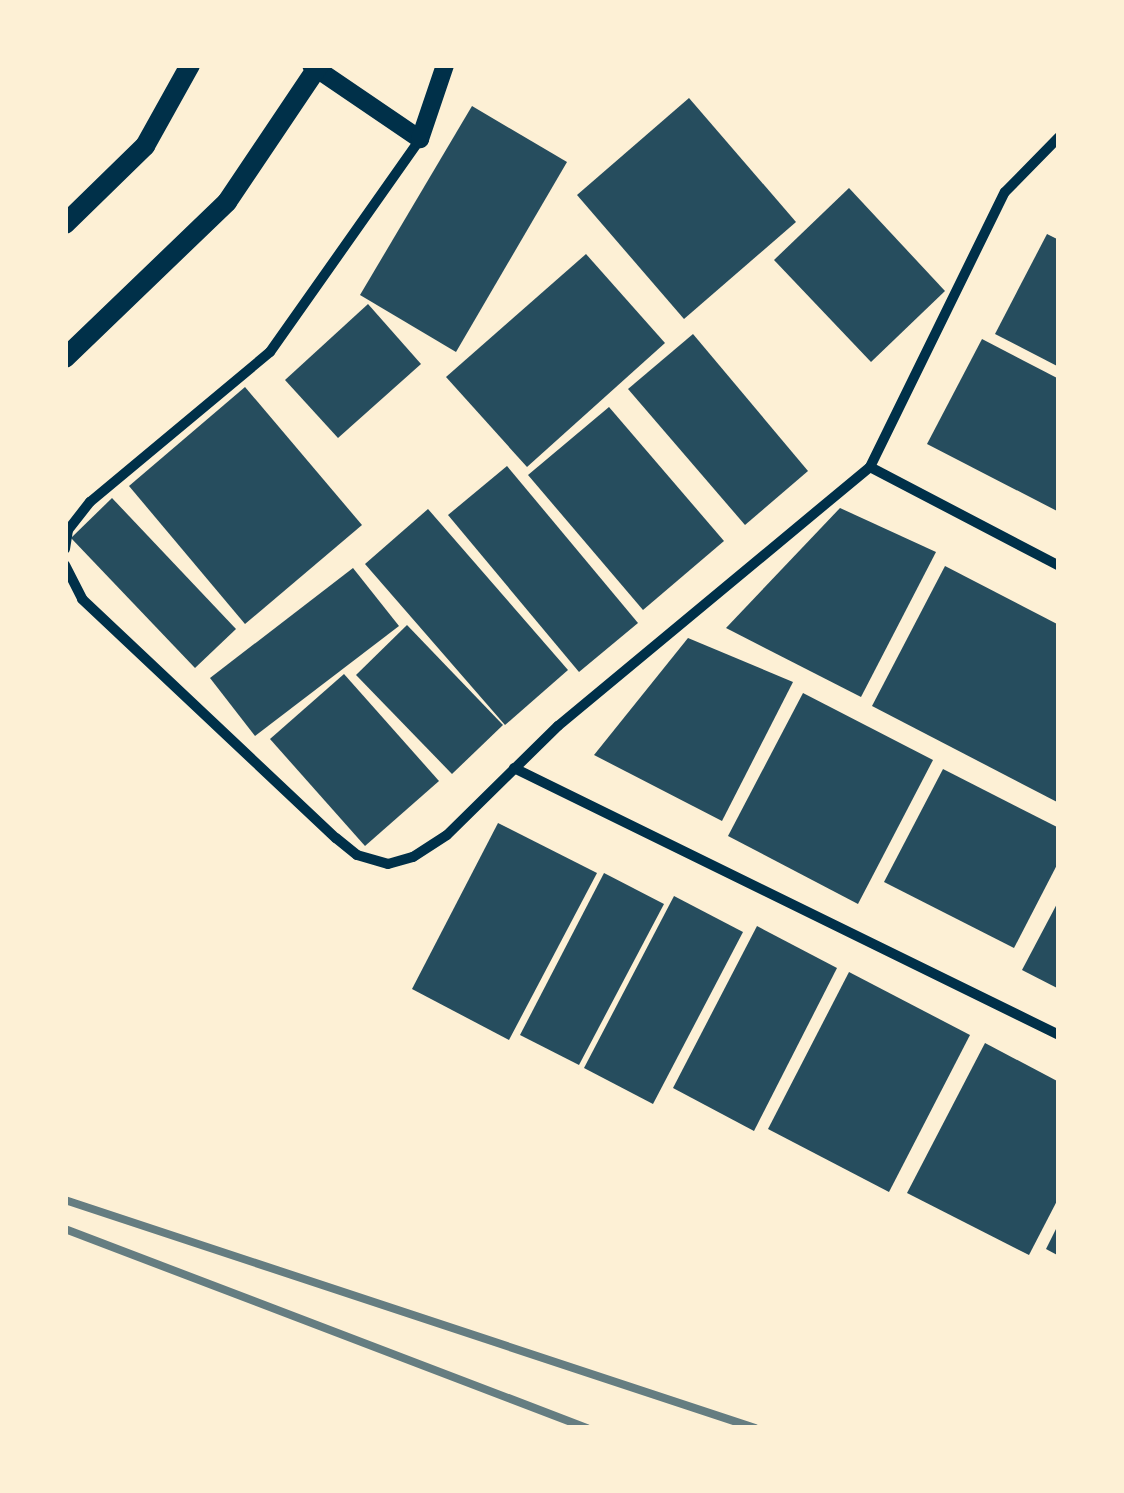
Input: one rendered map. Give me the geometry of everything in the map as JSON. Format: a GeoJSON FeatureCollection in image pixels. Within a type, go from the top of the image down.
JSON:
{"type":"FeatureCollection","features":[{"type":"Feature","properties":{"kind":"main road"},"geometry":{"type":"LineString","coordinates":[[65,224],[145,146],[190,65]]}},
{"type":"Feature","properties":{"kind":"main road"},"geometry":{"type":"LineString","coordinates":[[65,358],[227,202],[319,65]]}},
{"type":"Feature","properties":{"kind":"street"},"geometry":{"type":"LineString","coordinates":[[311,65],[420,139]]}},
{"type":"Feature","properties":{"kind":"street"},"geometry":{"type":"LineString","coordinates":[[65,549],[66,528],[90,502],[270,352],[420,139],[445,65]]}},
{"type":"Feature","properties":{"kind":"street"},"geometry":{"type":"LineString","coordinates":[[65,565],[82,599],[358,855],[388,864],[413,857],[447,834],[514,768],[870,467],[1004,192],[1059,137]]}},
{"type":"Feature","properties":{"kind":"street"},"geometry":{"type":"LineString","coordinates":[[870,467],[1059,566]]}},
{"type":"Feature","properties":{"kind":"street"},"geometry":{"type":"LineString","coordinates":[[514,768],[1059,1035]]}},
{"type":"Feature","properties":{"kind":"building"},"geometry":{"type":"Polygon","coordinates":[[[689,98],[796,222],[684,319],[577,195],[689,98]]]}},
{"type":"Feature","properties":{"kind":"building"},"geometry":{"type":"Polygon","coordinates":[[[472,106],[567,162],[456,352],[360,295],[472,106]]]}},
{"type":"Feature","properties":{"kind":"building"},"geometry":{"type":"Polygon","coordinates":[[[849,188],[945,291],[871,362],[774,260],[849,188]]]}},
{"type":"Feature","properties":{"kind":"building"},"geometry":{"type":"Polygon","coordinates":[[[1047,234],[1059,240],[1059,367],[995,334],[1047,234]]]}},
{"type":"Feature","properties":{"kind":"building"},"geometry":{"type":"Polygon","coordinates":[[[586,254],[665,343],[527,467],[446,377],[586,254]]]}},
{"type":"Feature","properties":{"kind":"building"},"geometry":{"type":"Polygon","coordinates":[[[368,304],[421,364],[338,438],[285,380],[368,304]]]}},
{"type":"Feature","properties":{"kind":"building"},"geometry":{"type":"Polygon","coordinates":[[[693,334],[808,471],[745,525],[628,389],[693,334]]]}},
{"type":"Feature","properties":{"kind":"building"},"geometry":{"type":"Polygon","coordinates":[[[982,339],[1059,379],[1059,512],[927,444],[982,339]]]}},
{"type":"Feature","properties":{"kind":"building"},"geometry":{"type":"Polygon","coordinates":[[[245,387],[362,525],[245,624],[129,486],[245,387]]]}},
{"type":"Feature","properties":{"kind":"building"},"geometry":{"type":"Polygon","coordinates":[[[609,407],[724,541],[643,610],[528,475],[609,407]]]}},
{"type":"Feature","properties":{"kind":"building"},"geometry":{"type":"Polygon","coordinates":[[[507,466],[638,623],[579,672],[448,515],[507,466]]]}},
{"type":"Feature","properties":{"kind":"building"},"geometry":{"type":"Polygon","coordinates":[[[112,498],[236,629],[195,668],[71,538],[112,498]]]}},
{"type":"Feature","properties":{"kind":"building"},"geometry":{"type":"Polygon","coordinates":[[[840,508],[936,552],[861,697],[726,628],[840,508]]]}},
{"type":"Feature","properties":{"kind":"building"},"geometry":{"type":"Polygon","coordinates":[[[428,509],[568,670],[505,725],[365,564],[428,509]]]}},
{"type":"Feature","properties":{"kind":"building"},"geometry":{"type":"Polygon","coordinates":[[[945,566],[1059,625],[1059,803],[872,706],[945,566]]]}},
{"type":"Feature","properties":{"kind":"building"},"geometry":{"type":"Polygon","coordinates":[[[353,568],[399,626],[255,736],[210,678],[353,568]]]}},
{"type":"Feature","properties":{"kind":"building"},"geometry":{"type":"Polygon","coordinates":[[[407,625],[503,725],[452,774],[356,675],[407,625]]]}},
{"type":"Feature","properties":{"kind":"building"},"geometry":{"type":"Polygon","coordinates":[[[688,638],[793,682],[722,821],[594,755],[688,638]]]}},
{"type":"Feature","properties":{"kind":"building"},"geometry":{"type":"Polygon","coordinates":[[[344,674],[439,781],[365,846],[270,739],[344,674]]]}},
{"type":"Feature","properties":{"kind":"building"},"geometry":{"type":"Polygon","coordinates":[[[803,693],[933,760],[858,904],[728,836],[803,693]]]}},
{"type":"Feature","properties":{"kind":"building"},"geometry":{"type":"Polygon","coordinates":[[[943,769],[1059,828],[1059,861],[1014,948],[884,882],[943,769]]]}},
{"type":"Feature","properties":{"kind":"building"},"geometry":{"type":"Polygon","coordinates":[[[498,823],[597,873],[509,1040],[412,989],[498,823]]]}},
{"type":"Feature","properties":{"kind":"building"},"geometry":{"type":"Polygon","coordinates":[[[604,873],[664,904],[579,1065],[520,1035],[604,873]]]}},
{"type":"Feature","properties":{"kind":"building"},"geometry":{"type":"Polygon","coordinates":[[[674,896],[743,932],[653,1104],[584,1068],[674,896]]]}},
{"type":"Feature","properties":{"kind":"building"},"geometry":{"type":"Polygon","coordinates":[[[1059,900],[1059,989],[1022,970],[1059,900]]]}},
{"type":"Feature","properties":{"kind":"building"},"geometry":{"type":"Polygon","coordinates":[[[757,926],[837,968],[754,1131],[673,1088],[757,926]]]}},
{"type":"Feature","properties":{"kind":"building"},"geometry":{"type":"Polygon","coordinates":[[[849,972],[970,1035],[889,1192],[768,1129],[849,972]]]}},
{"type":"Feature","properties":{"kind":"building"},"geometry":{"type":"Polygon","coordinates":[[[985,1043],[1059,1082],[1059,1197],[1029,1255],[907,1193],[985,1043]]]}},
{"type":"Feature","properties":{"kind":"building"},"geometry":{"type":"Polygon","coordinates":[[[1059,1223],[1059,1256],[1046,1249],[1059,1223]]]}},
{"type":"Feature","properties":{"kind":"railway"},"geometry":{"type":"LineString","coordinates":[[65,1200],[755,1428]]}},
{"type":"Feature","properties":{"kind":"railway"},"geometry":{"type":"LineString","coordinates":[[65,1229],[587,1428]]}}]}
